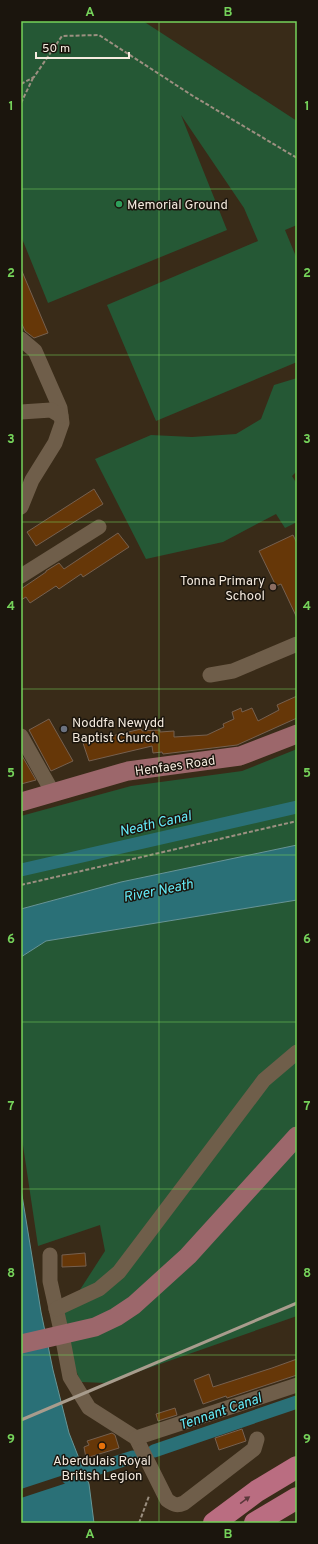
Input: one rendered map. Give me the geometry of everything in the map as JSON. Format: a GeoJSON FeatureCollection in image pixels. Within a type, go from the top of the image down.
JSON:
{"type":"FeatureCollection","features":[{"type":"Feature","properties":{"kind":"highway"},"geometry":{"type":"LineString","coordinates":[[214,1523],[257,1491],[297,1467]]}},
{"type":"Feature","properties":{"kind":"highway"},"geometry":{"type":"LineString","coordinates":[[255,1523],[297,1498]]}},
{"type":"Feature","properties":{"kind":"main road","name":"Henfaes Road"},"geometry":{"type":"LineString","coordinates":[[21,802],[128,771],[240,756],[297,734]]}},
{"type":"Feature","properties":{"kind":"main road"},"geometry":{"type":"LineString","coordinates":[[21,1344],[95,1326],[116,1317],[134,1305],[188,1256],[297,1136]]}},
{"type":"Feature","properties":{"kind":"street"},"geometry":{"type":"LineString","coordinates":[[21,339],[35,351],[60,408],[62,423],[55,443],[32,480],[21,507]]}},
{"type":"Feature","properties":{"kind":"street"},"geometry":{"type":"LineString","coordinates":[[21,412],[51,410],[61,416]]}},
{"type":"Feature","properties":{"kind":"street"},"geometry":{"type":"LineString","coordinates":[[21,576],[99,527]]}},
{"type":"Feature","properties":{"kind":"street"},"geometry":{"type":"LineString","coordinates":[[210,675],[233,671],[297,644]]}},
{"type":"Feature","properties":{"kind":"street"},"geometry":{"type":"LineString","coordinates":[[21,736],[53,793]]}},
{"type":"Feature","properties":{"kind":"street"},"geometry":{"type":"LineString","coordinates":[[56,1309],[99,1289],[119,1272],[264,1080],[297,1052]]}},
{"type":"Feature","properties":{"kind":"street"},"geometry":{"type":"LineString","coordinates":[[50,1255],[50,1280],[56,1309],[56,1336],[70,1377],[89,1408],[136,1438],[167,1500],[174,1505],[184,1502],[254,1449],[257,1439]]}},
{"type":"Feature","properties":{"kind":"street"},"geometry":{"type":"LineString","coordinates":[[136,1438],[297,1385]]}},
{"type":"Feature","properties":{"kind":"path"},"geometry":{"type":"LineString","coordinates":[[21,103],[34,77],[62,36],[100,35],[193,96],[297,158]]}},
{"type":"Feature","properties":{"kind":"path"},"geometry":{"type":"LineString","coordinates":[[21,84],[34,77]]}},
{"type":"Feature","properties":{"kind":"path"},"geometry":{"type":"LineString","coordinates":[[21,885],[297,821]]}},
{"type":"Feature","properties":{"kind":"path"},"geometry":{"type":"LineString","coordinates":[[139,1523],[153,1474]]}},
{"type":"Feature","properties":{"kind":"green space"},"geometry":{"type":"Polygon","coordinates":[[[21,21],[143,21],[297,121],[297,225],[285,230],[297,259],[297,362],[156,421],[107,305],[258,241],[244,208],[181,115],[227,230],[48,303],[21,236],[21,21]]]}},
{"type":"Feature","properties":{"kind":"green space"},"geometry":{"type":"Polygon","coordinates":[[[297,378],[297,471],[292,476],[297,484],[297,522],[285,528],[276,514],[223,542],[146,559],[95,459],[151,435],[192,437],[236,434],[261,419],[274,385],[297,378]]]}},
{"type":"Feature","properties":{"kind":"green space"},"geometry":{"type":"Polygon","coordinates":[[[297,749],[297,845],[121,882],[21,909],[21,816],[131,786],[242,771],[297,749]]]}},
{"type":"Feature","properties":{"kind":"green space"},"geometry":{"type":"Polygon","coordinates":[[[297,900],[297,1316],[106,1383],[81,1382],[64,1344],[65,1313],[105,1251],[100,1225],[38,1246],[21,1132],[21,957],[46,941],[297,900]]]}},
{"type":"Feature","properties":{"kind":"water","name":"River Neath"},"geometry":{"type":"Polygon","coordinates":[[[297,845],[297,900],[46,941],[21,957],[21,909],[121,882],[297,845]]]}},
{"type":"Feature","properties":{"kind":"water"},"geometry":{"type":"Polygon","coordinates":[[[21,1189],[41,1312],[53,1370],[69,1433],[89,1484],[94,1523],[21,1523],[21,1189]]]}},
{"type":"Feature","properties":{"kind":"water"},"geometry":{"type":"Polygon","coordinates":[[[124,1457],[126,1463],[93,1474],[91,1471],[91,1468],[124,1457]]]}},
{"type":"Feature","properties":{"kind":"pier"},"geometry":{"type":"Polygon","coordinates":[[[85,1468],[88,1476],[21,1498],[21,1489],[85,1468]]]}},
{"type":"Feature","properties":{"kind":"building"},"geometry":{"type":"Polygon","coordinates":[[[21,269],[48,333],[34,338],[25,331],[21,322],[21,269]]]}},
{"type":"Feature","properties":{"kind":"building"},"geometry":{"type":"Polygon","coordinates":[[[94,489],[103,504],[36,546],[27,532],[94,489]]]}},
{"type":"Feature","properties":{"kind":"building"},"geometry":{"type":"Polygon","coordinates":[[[118,533],[129,547],[83,577],[81,574],[59,589],[56,586],[30,603],[26,597],[21,600],[21,589],[46,571],[59,563],[64,569],[118,533]]]}},
{"type":"Feature","properties":{"kind":"building"},"geometry":{"type":"Polygon","coordinates":[[[293,535],[297,543],[297,618],[281,584],[276,586],[259,551],[293,535]]]}},
{"type":"Feature","properties":{"kind":"building"},"geometry":{"type":"Polygon","coordinates":[[[297,696],[297,718],[237,745],[163,754],[162,752],[153,753],[152,746],[89,761],[83,743],[141,729],[142,731],[174,731],[174,737],[207,735],[224,727],[223,724],[234,719],[232,712],[241,708],[242,712],[252,708],[258,721],[279,710],[277,705],[297,696]]]}},
{"type":"Feature","properties":{"kind":"building"},"geometry":{"type":"Polygon","coordinates":[[[49,719],[73,761],[51,771],[29,730],[49,719]]]}},
{"type":"Feature","properties":{"kind":"building"},"geometry":{"type":"Polygon","coordinates":[[[21,754],[36,780],[21,784],[21,754]]]}},
{"type":"Feature","properties":{"kind":"building"},"geometry":{"type":"Polygon","coordinates":[[[85,1253],[86,1266],[62,1267],[62,1255],[85,1253]]]}},
{"type":"Feature","properties":{"kind":"building"},"geometry":{"type":"Polygon","coordinates":[[[297,1359],[297,1375],[227,1398],[226,1396],[203,1404],[194,1380],[209,1374],[213,1387],[297,1359]]]}},
{"type":"Feature","properties":{"kind":"building"},"geometry":{"type":"Polygon","coordinates":[[[175,1408],[177,1415],[158,1421],[156,1414],[175,1408]]]}},
{"type":"Feature","properties":{"kind":"building"},"geometry":{"type":"Polygon","coordinates":[[[242,1429],[246,1441],[219,1450],[215,1438],[242,1429]]]}},
{"type":"Feature","properties":{"kind":"building","name":"Aberdulais Royal British Legion"},"geometry":{"type":"Polygon","coordinates":[[[112,1433],[115,1435],[119,1448],[86,1458],[84,1447],[89,1445],[87,1441],[112,1433]]]}},
{"type":"Feature","properties":{"kind":"waterway","name":"Neath Canal"},"geometry":{"type":"LineString","coordinates":[[21,870],[297,807]]}},
{"type":"Feature","properties":{"kind":"waterway","name":"Tennant Canal"},"geometry":{"type":"LineString","coordinates":[[154,1451],[297,1402]]}},
{"type":"Feature","properties":{"kind":"waterway"},"geometry":{"type":"LineString","coordinates":[[68,1478],[133,1457]]}},
{"type":"Feature","properties":{"kind":"railway"},"geometry":{"type":"LineString","coordinates":[[21,1420],[297,1303]]}},
{"type":"Feature","properties":{"kind":"place","name":"Memorial Ground"},"geometry":{"type":"Point","coordinates":[119,204]}},
{"type":"Feature","properties":{"kind":"place","name":"Tonna Primary School"},"geometry":{"type":"Point","coordinates":[273,587]}},
{"type":"Feature","properties":{"kind":"place","name":"Noddfa Newydd Baptist Church"},"geometry":{"type":"Point","coordinates":[64,729]}},
{"type":"Feature","properties":{"kind":"place","name":"Aberdulais Royal British Legion"},"geometry":{"type":"Point","coordinates":[102,1446]}}]}
